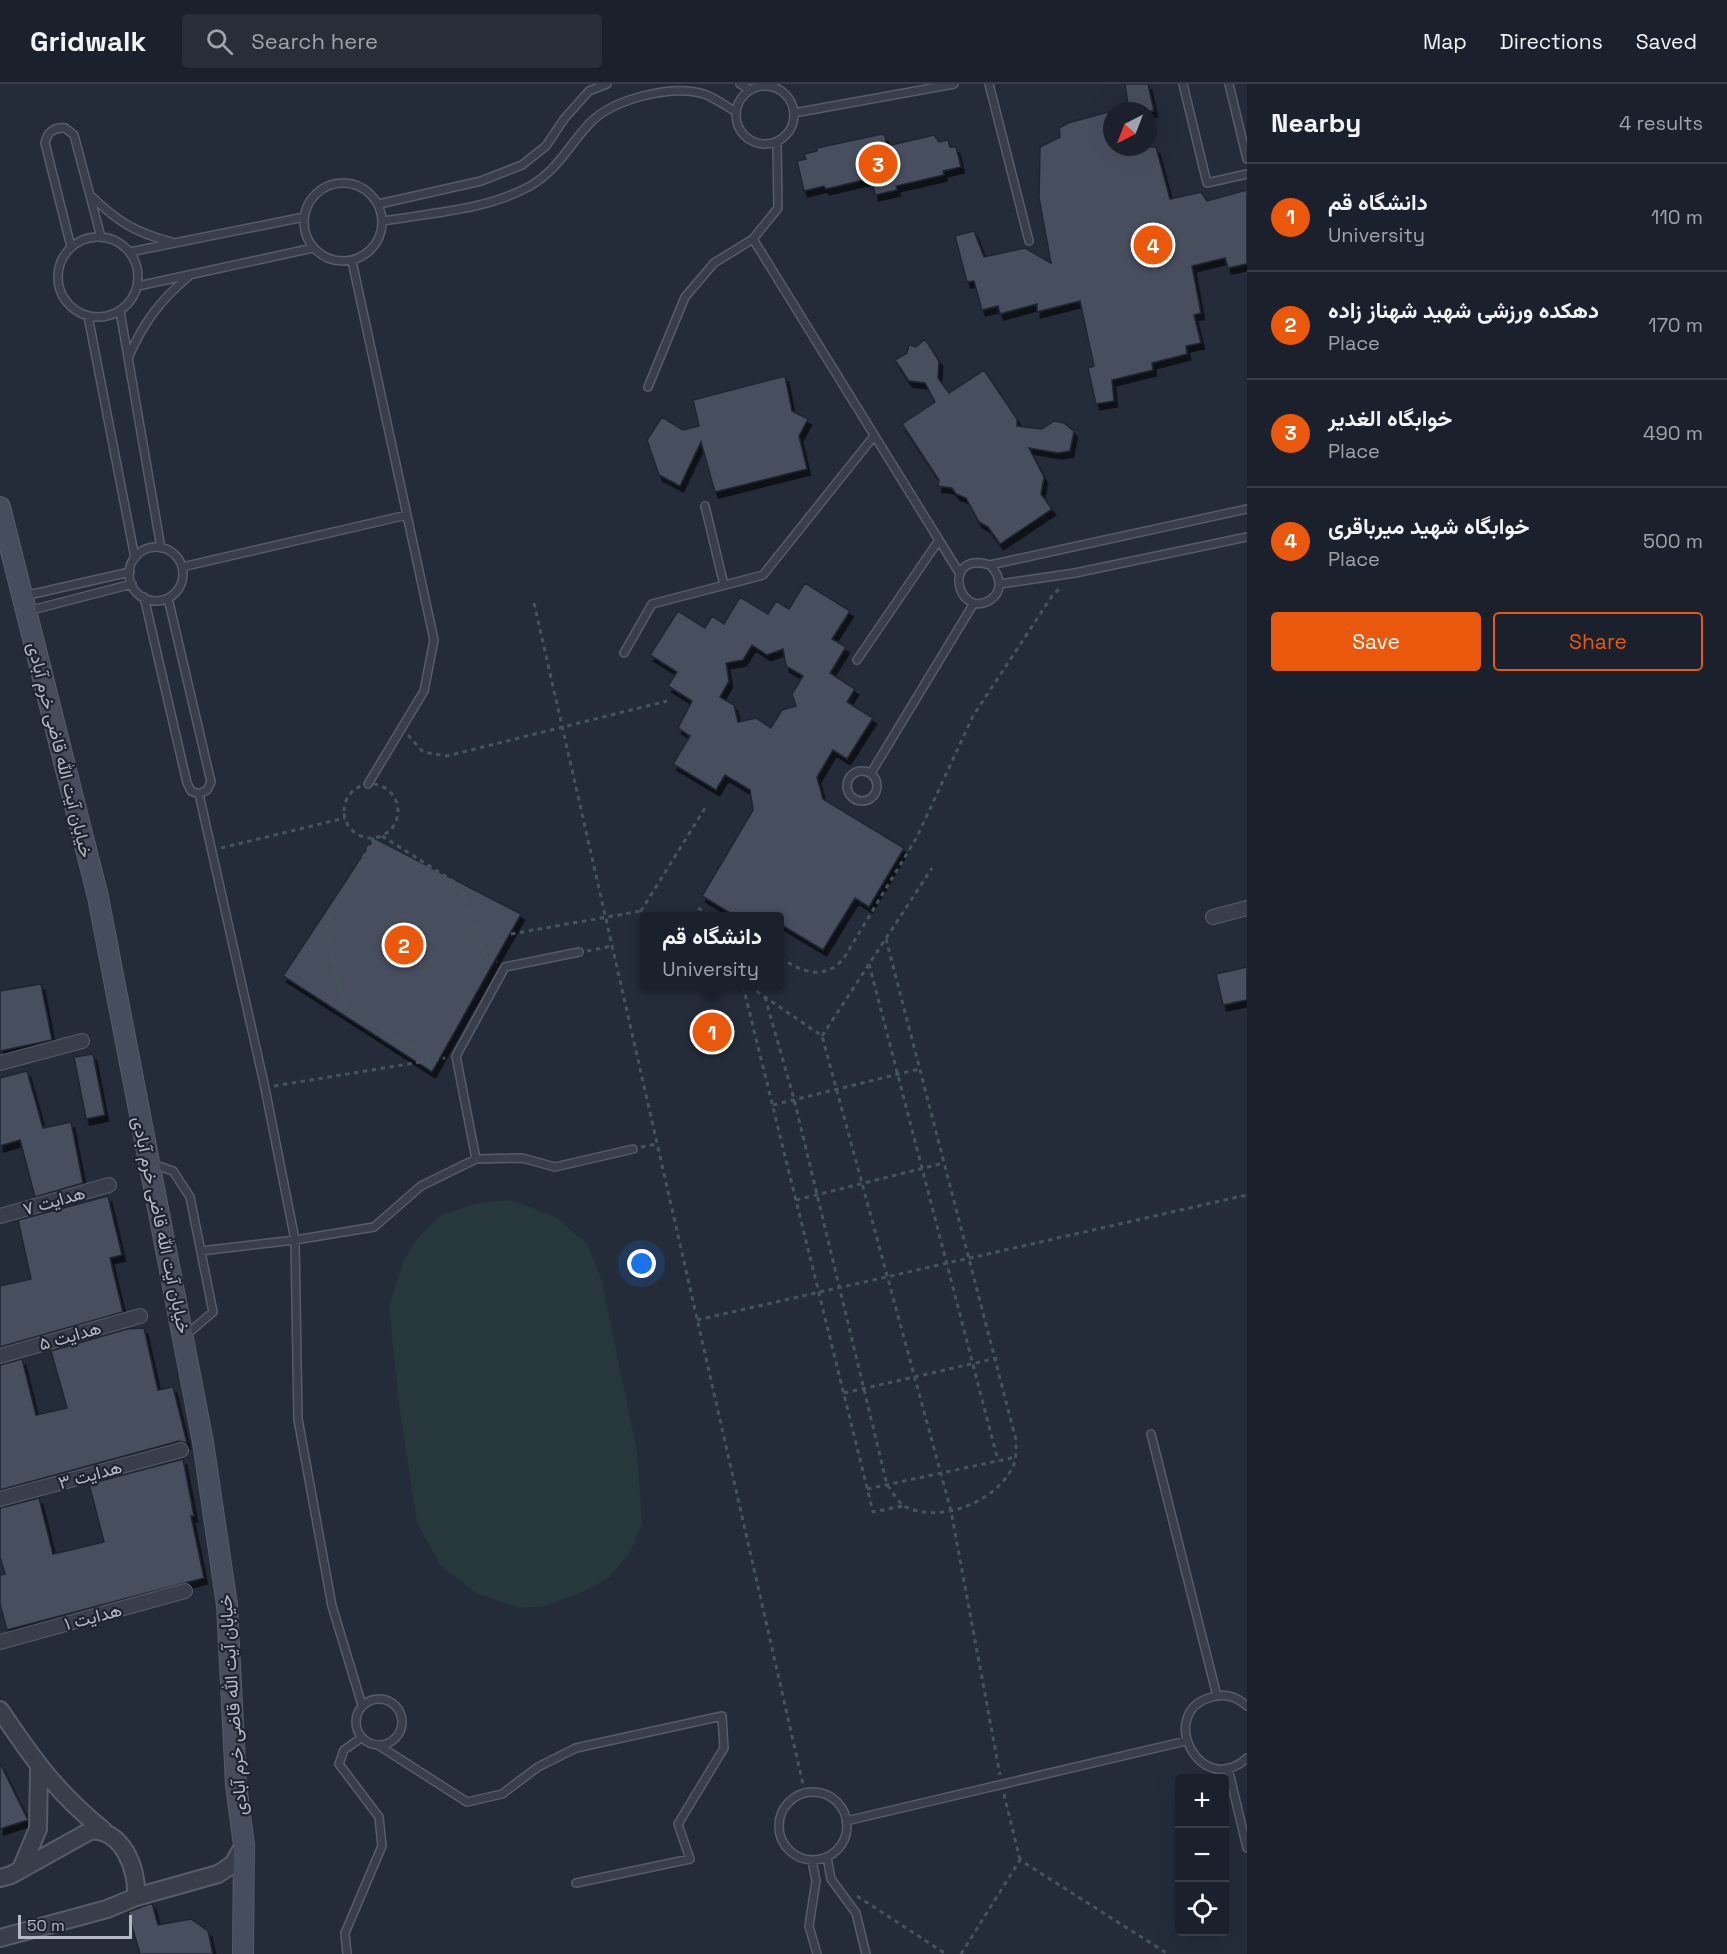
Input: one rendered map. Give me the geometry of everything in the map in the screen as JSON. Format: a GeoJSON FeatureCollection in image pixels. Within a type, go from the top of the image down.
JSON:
{"type":"FeatureCollection","features":[{"type":"Feature","properties":{"kind":"main road","name":"خیابان آیت الله قاضی خرم آبادی"},"geometry":{"type":"LineString","coordinates":[[0,507],[98,897],[203,1442],[227,1605],[236,1785],[244,1845],[243,1954]]}},
{"type":"Feature","properties":{"kind":"street"},"geometry":{"type":"LineString","coordinates":[[1213,917],[1247,909]]}},
{"type":"Feature","properties":{"kind":"street"},"geometry":{"type":"LineString","coordinates":[[0,1062],[82,1041]]}},
{"type":"Feature","properties":{"kind":"street","name":"هدایت ۷"},"geometry":{"type":"LineString","coordinates":[[0,1216],[109,1185]]}},
{"type":"Feature","properties":{"kind":"street","name":"هدایت ۵"},"geometry":{"type":"LineString","coordinates":[[0,1356],[140,1317]]}},
{"type":"Feature","properties":{"kind":"street","name":"هدایت ۳"},"geometry":{"type":"LineString","coordinates":[[0,1499],[181,1450]]}},
{"type":"Feature","properties":{"kind":"street","name":"هدایت ۱"},"geometry":{"type":"LineString","coordinates":[[0,1642],[185,1592]]}},
{"type":"Feature","properties":{"kind":"street"},"geometry":{"type":"LineString","coordinates":[[0,1710],[39,1769],[72,1803],[116,1839],[129,1859],[135,1875],[136,1897]]}},
{"type":"Feature","properties":{"kind":"street"},"geometry":{"type":"LineString","coordinates":[[21,1869],[39,1829],[39,1769]]}},
{"type":"Feature","properties":{"kind":"street"},"geometry":{"type":"LineString","coordinates":[[0,1878],[90,1831],[103,1830]]}},
{"type":"Feature","properties":{"kind":"street"},"geometry":{"type":"LineString","coordinates":[[0,1938],[107,1909],[136,1897],[218,1874],[233,1864],[244,1845]]}},
{"type":"Feature","properties":{"kind":"street"},"geometry":{"type":"LineString","coordinates":[[218,1874],[228,1875],[245,1887]]}},
{"type":"Feature","properties":{"kind":"lane"},"geometry":{"type":"LineString","coordinates":[[379,204],[481,181],[522,165],[546,146],[564,118],[590,91],[607,84]]}},
{"type":"Feature","properties":{"kind":"lane"},"geometry":{"type":"LineString","coordinates":[[740,84],[750,90]]}},
{"type":"Feature","properties":{"kind":"lane"},"geometry":{"type":"LineString","coordinates":[[794,112],[954,84]]}},
{"type":"Feature","properties":{"kind":"lane"},"geometry":{"type":"LineString","coordinates":[[989,84],[1029,241]]}},
{"type":"Feature","properties":{"kind":"lane"},"geometry":{"type":"LineString","coordinates":[[1183,84],[1207,183],[1247,174]]}},
{"type":"Feature","properties":{"kind":"lane"},"geometry":{"type":"LineString","coordinates":[[1229,84],[1247,159]]}},
{"type":"Feature","properties":{"kind":"lane"},"geometry":{"type":"LineString","coordinates":[[761,86],[773,87],[783,92],[791,101],[794,112],[793,124],[787,135],[777,142],[762,144],[748,139],[739,127],[736,112],[740,99],[750,90],[761,86]]}},
{"type":"Feature","properties":{"kind":"lane"},"geometry":{"type":"LineString","coordinates":[[383,222],[458,209],[512,194],[529,186],[549,173],[567,155],[590,123],[618,102],[667,90],[703,93],[736,112]]}},
{"type":"Feature","properties":{"kind":"lane"},"geometry":{"type":"LineString","coordinates":[[71,247],[45,144],[48,134],[55,129],[65,128],[74,135],[100,237]]}},
{"type":"Feature","properties":{"kind":"lane"},"geometry":{"type":"LineString","coordinates":[[648,387],[685,297],[714,263],[753,239],[778,208],[777,142]]}},
{"type":"Feature","properties":{"kind":"lane"},"geometry":{"type":"LineString","coordinates":[[346,182],[356,185],[365,189],[379,204],[383,222],[380,239],[368,253],[352,261],[331,260],[313,248],[305,234],[304,217],[311,199],[326,186],[346,182]]}},
{"type":"Feature","properties":{"kind":"lane"},"geometry":{"type":"LineString","coordinates":[[90,195],[114,218],[142,235],[174,243]]}},
{"type":"Feature","properties":{"kind":"lane"},"geometry":{"type":"LineString","coordinates":[[130,252],[304,217]]}},
{"type":"Feature","properties":{"kind":"lane"},"geometry":{"type":"LineString","coordinates":[[100,237],[117,241],[130,252],[138,268],[138,286],[131,301],[120,311],[104,317],[88,316],[73,308],[62,294],[58,278],[61,261],[71,247],[85,239],[100,237]]}},
{"type":"Feature","properties":{"kind":"lane"},"geometry":{"type":"LineString","coordinates":[[753,239],[960,574]]}},
{"type":"Feature","properties":{"kind":"lane"},"geometry":{"type":"LineString","coordinates":[[138,286],[313,248]]}},
{"type":"Feature","properties":{"kind":"lane"},"geometry":{"type":"LineString","coordinates":[[352,261],[434,640],[424,691],[368,784]]}},
{"type":"Feature","properties":{"kind":"lane"},"geometry":{"type":"LineString","coordinates":[[128,357],[142,325],[163,297],[190,275]]}},
{"type":"Feature","properties":{"kind":"lane"},"geometry":{"type":"LineString","coordinates":[[120,311],[161,548]]}},
{"type":"Feature","properties":{"kind":"lane"},"geometry":{"type":"LineString","coordinates":[[88,316],[135,558],[130,572],[132,584],[144,597],[156,601],[168,598],[181,585],[182,567],[174,554],[161,548],[147,549],[135,558]]}},
{"type":"Feature","properties":{"kind":"lane"},"geometry":{"type":"LineString","coordinates":[[624,653],[652,604],[762,575],[874,436]]}},
{"type":"Feature","properties":{"kind":"lane"},"geometry":{"type":"LineString","coordinates":[[705,506],[724,585]]}},
{"type":"Feature","properties":{"kind":"lane"},"geometry":{"type":"LineString","coordinates":[[990,565],[997,573],[1000,584],[992,599],[974,603],[963,597],[958,586],[960,574],[967,565],[979,562],[990,565],[1247,509]]}},
{"type":"Feature","properties":{"kind":"lane"},"geometry":{"type":"LineString","coordinates":[[182,567],[407,514]]}},
{"type":"Feature","properties":{"kind":"lane"},"geometry":{"type":"LineString","coordinates":[[1000,584],[1075,573],[1247,537]]}},
{"type":"Feature","properties":{"kind":"lane"},"geometry":{"type":"LineString","coordinates":[[857,660],[939,540]]}},
{"type":"Feature","properties":{"kind":"lane"},"geometry":{"type":"LineString","coordinates":[[24,604],[130,572]]}},
{"type":"Feature","properties":{"kind":"lane"},"geometry":{"type":"LineString","coordinates":[[24,604],[132,584]]}},
{"type":"Feature","properties":{"kind":"lane"},"geometry":{"type":"LineString","coordinates":[[144,597],[187,783],[191,790],[199,794]]}},
{"type":"Feature","properties":{"kind":"lane"},"geometry":{"type":"LineString","coordinates":[[168,598],[211,782],[207,790],[199,794]]}},
{"type":"Feature","properties":{"kind":"lane"},"geometry":{"type":"LineString","coordinates":[[871,773],[974,603]]}},
{"type":"Feature","properties":{"kind":"lane"},"geometry":{"type":"LineString","coordinates":[[856,771],[871,773],[878,786],[875,795],[866,801],[856,800],[847,788],[849,778],[856,771]]}},
{"type":"Feature","properties":{"kind":"lane"},"geometry":{"type":"LineString","coordinates":[[199,794],[265,1088],[295,1240],[298,1419],[332,1606],[362,1705],[355,1721],[361,1738],[378,1745],[467,1802],[502,1794],[538,1767],[576,1748],[722,1716],[724,1748],[678,1824],[690,1859],[576,1883]]}},
{"type":"Feature","properties":{"kind":"lane"},"geometry":{"type":"LineString","coordinates":[[476,1159],[456,1056],[505,967],[579,952]]}},
{"type":"Feature","properties":{"kind":"lane"},"geometry":{"type":"LineString","coordinates":[[201,1251],[295,1240],[374,1227],[422,1186],[476,1159],[522,1158],[555,1167],[633,1149]]}},
{"type":"Feature","properties":{"kind":"lane"},"geometry":{"type":"LineString","coordinates":[[148,1162],[172,1171],[190,1197],[213,1312],[184,1336]]}},
{"type":"Feature","properties":{"kind":"lane"},"geometry":{"type":"LineString","coordinates":[[1151,1434],[1217,1696]]}},
{"type":"Feature","properties":{"kind":"lane"},"geometry":{"type":"LineString","coordinates":[[1247,1706],[1237,1699],[1217,1696],[1207,1698],[1191,1711],[1187,1720],[1186,1741],[1202,1762],[1210,1766],[1228,1768],[1247,1758]]}},
{"type":"Feature","properties":{"kind":"lane"},"geometry":{"type":"LineString","coordinates":[[362,1705],[379,1698],[396,1706],[402,1722],[395,1739],[378,1745]]}},
{"type":"Feature","properties":{"kind":"lane"},"geometry":{"type":"LineString","coordinates":[[347,1954],[345,1933],[382,1846],[379,1816],[339,1764],[344,1750],[361,1738]]}},
{"type":"Feature","properties":{"kind":"lane"},"geometry":{"type":"LineString","coordinates":[[846,1821],[1186,1741]]}},
{"type":"Feature","properties":{"kind":"lane"},"geometry":{"type":"LineString","coordinates":[[1228,1768],[1247,1848]]}},
{"type":"Feature","properties":{"kind":"lane"},"geometry":{"type":"LineString","coordinates":[[805,1793],[824,1794],[832,1798],[839,1804],[846,1821],[845,1839],[840,1846],[827,1857],[812,1860],[794,1854],[781,1839],[779,1830],[779,1820],[788,1802],[805,1793]]}},
{"type":"Feature","properties":{"kind":"lane"},"geometry":{"type":"LineString","coordinates":[[827,1857],[831,1879],[856,1913],[866,1954]]}},
{"type":"Feature","properties":{"kind":"lane"},"geometry":{"type":"LineString","coordinates":[[812,1860],[816,1881],[809,1926],[817,1954]]}},
{"type":"Feature","properties":{"kind":"path"},"geometry":{"type":"LineString","coordinates":[[784,960],[802,971],[818,973],[832,969],[844,958],[917,837],[973,716],[1052,596],[1075,573]]}},
{"type":"Feature","properties":{"kind":"path"},"geometry":{"type":"LineString","coordinates":[[534,603],[805,1793]]}},
{"type":"Feature","properties":{"kind":"path"},"geometry":{"type":"LineString","coordinates":[[406,719],[408,735],[416,747],[439,756],[666,701]]}},
{"type":"Feature","properties":{"kind":"path"},"geometry":{"type":"LineString","coordinates":[[368,784],[383,787],[389,791],[397,804],[397,820],[393,826],[381,836],[374,838],[353,831],[345,818],[344,810],[354,790],[368,784]]}},
{"type":"Feature","properties":{"kind":"path"},"geometry":{"type":"LineString","coordinates":[[511,934],[641,911],[705,808]]}},
{"type":"Feature","properties":{"kind":"path"},"geometry":{"type":"LineString","coordinates":[[212,850],[345,818]]}},
{"type":"Feature","properties":{"kind":"path"},"geometry":{"type":"LineString","coordinates":[[381,836],[461,886],[484,954],[505,967]]}},
{"type":"Feature","properties":{"kind":"path"},"geometry":{"type":"LineString","coordinates":[[374,838],[325,925],[345,1006],[433,1060]]}},
{"type":"Feature","properties":{"kind":"path"},"geometry":{"type":"LineString","coordinates":[[822,1036],[932,868]]}},
{"type":"Feature","properties":{"kind":"path"},"geometry":{"type":"LineString","coordinates":[[698,908],[705,912]]}},
{"type":"Feature","properties":{"kind":"path"},"geometry":{"type":"LineString","coordinates":[[744,990],[873,1512],[903,1506],[927,1512],[951,1511],[975,1502],[997,1488],[1011,1471],[1016,1457],[1016,1440],[997,1358],[968,1258],[886,939]]}},
{"type":"Feature","properties":{"kind":"path"},"geometry":{"type":"LineString","coordinates":[[579,952],[612,946]]}},
{"type":"Feature","properties":{"kind":"path"},"geometry":{"type":"LineString","coordinates":[[869,964],[998,1461]]}},
{"type":"Feature","properties":{"kind":"path"},"geometry":{"type":"LineString","coordinates":[[754,990],[822,1036],[951,1511],[1002,1785],[1020,1860],[1168,1954]]}},
{"type":"Feature","properties":{"kind":"path"},"geometry":{"type":"LineString","coordinates":[[765,997],[794,1099],[887,1485],[903,1506]]}},
{"type":"Feature","properties":{"kind":"path"},"geometry":{"type":"LineString","coordinates":[[265,1088],[456,1056]]}},
{"type":"Feature","properties":{"kind":"path"},"geometry":{"type":"LineString","coordinates":[[773,1105],[919,1069]]}},
{"type":"Feature","properties":{"kind":"path"},"geometry":{"type":"LineString","coordinates":[[796,1200],[944,1163]]}},
{"type":"Feature","properties":{"kind":"path"},"geometry":{"type":"LineString","coordinates":[[697,1320],[1247,1194]]}},
{"type":"Feature","properties":{"kind":"path"},"geometry":{"type":"LineString","coordinates":[[843,1393],[997,1358]]}},
{"type":"Feature","properties":{"kind":"path"},"geometry":{"type":"LineString","coordinates":[[867,1489],[1016,1457]]}},
{"type":"Feature","properties":{"kind":"path"},"geometry":{"type":"LineString","coordinates":[[961,1954],[1020,1860]]}},
{"type":"Feature","properties":{"kind":"path"},"geometry":{"type":"LineString","coordinates":[[831,1879],[946,1954]]}},
{"type":"Feature","properties":{"kind":"shaded area"},"geometry":{"type":"Polygon","coordinates":[[[510,1200],[556,1217],[587,1244],[601,1277],[637,1452],[642,1524],[631,1550],[610,1577],[585,1591],[546,1606],[520,1608],[476,1593],[440,1565],[417,1522],[400,1412],[389,1307],[404,1260],[419,1236],[442,1215],[478,1203],[510,1200]]]}},
{"type":"Feature","properties":{"kind":"building"},"geometry":{"type":"Polygon","coordinates":[[[1125,84],[1148,84],[1152,102],[1128,102],[1125,84]]]}},
{"type":"Feature","properties":{"kind":"building"},"geometry":{"type":"Polygon","coordinates":[[[1103,113],[1103,156],[1157,156],[1157,151],[1170,199],[1201,192],[1207,201],[1247,190],[1247,264],[1228,268],[1225,258],[1192,266],[1201,313],[1194,315],[1201,343],[1186,346],[1187,354],[1152,363],[1153,370],[1112,380],[1114,401],[1096,404],[1088,368],[1094,366],[1080,301],[1037,312],[1037,304],[1000,314],[998,306],[982,310],[974,281],[967,282],[955,236],[974,231],[984,257],[1025,248],[1051,263],[1039,198],[1040,147],[1060,137],[1059,128],[1068,123],[1103,113]]]}},
{"type":"Feature","properties":{"kind":"building"},"geometry":{"type":"Polygon","coordinates":[[[882,134],[885,136],[887,146],[934,135],[939,142],[948,140],[950,147],[956,147],[961,167],[943,171],[944,175],[896,186],[897,190],[875,195],[872,178],[826,189],[824,186],[804,191],[797,161],[806,159],[804,154],[817,151],[817,148],[882,134]]]}},
{"type":"Feature","properties":{"kind":"building"},"geometry":{"type":"Polygon","coordinates":[[[925,339],[939,361],[938,378],[949,393],[984,370],[1017,419],[1017,426],[1042,429],[1054,421],[1064,423],[1074,431],[1070,451],[1058,453],[1029,448],[1044,477],[1041,494],[1052,509],[1000,544],[988,527],[979,522],[966,498],[956,494],[952,488],[938,486],[939,480],[902,424],[935,402],[925,383],[909,381],[895,360],[907,353],[909,345],[916,347],[925,339]]]}},
{"type":"Feature","properties":{"kind":"building"},"geometry":{"type":"Polygon","coordinates":[[[785,376],[792,411],[808,419],[799,436],[807,469],[715,492],[701,442],[680,486],[659,475],[647,440],[662,417],[683,430],[699,426],[693,400],[785,376]]]}},
{"type":"Feature","properties":{"kind":"building"},"geometry":{"type":"Polygon","coordinates":[[[805,583],[850,611],[832,639],[846,647],[830,673],[855,689],[847,702],[873,718],[847,759],[833,750],[817,777],[823,799],[904,848],[869,907],[855,898],[823,950],[784,926],[784,912],[728,912],[702,896],[753,810],[750,790],[725,775],[716,790],[673,764],[690,736],[678,728],[692,701],[668,686],[677,672],[650,655],[678,611],[705,628],[712,616],[724,624],[740,597],[768,614],[776,601],[789,609],[805,583]],[[752,645],[743,660],[726,663],[729,681],[720,697],[734,705],[738,722],[756,718],[771,728],[782,710],[796,706],[792,694],[803,676],[786,666],[783,649],[767,655],[752,645]]]}},
{"type":"Feature","properties":{"kind":"building"},"geometry":{"type":"Polygon","coordinates":[[[374,838],[521,914],[432,1072],[283,976],[374,838]]]}},
{"type":"Feature","properties":{"kind":"building"},"geometry":{"type":"Polygon","coordinates":[[[1247,967],[1247,1000],[1223,1005],[1216,974],[1247,967]]]}},
{"type":"Feature","properties":{"kind":"building"},"geometry":{"type":"Polygon","coordinates":[[[41,984],[52,1040],[0,1051],[0,991],[41,984]]]}},
{"type":"Feature","properties":{"kind":"building"},"geometry":{"type":"Polygon","coordinates":[[[93,1054],[105,1115],[86,1119],[74,1057],[93,1054]]]}},
{"type":"Feature","properties":{"kind":"building"},"geometry":{"type":"Polygon","coordinates":[[[27,1071],[43,1128],[71,1122],[83,1183],[35,1197],[20,1140],[0,1146],[0,1078],[27,1071]]]}},
{"type":"Feature","properties":{"kind":"building"},"geometry":{"type":"Polygon","coordinates":[[[108,1196],[122,1255],[110,1258],[123,1312],[0,1347],[0,1286],[31,1279],[18,1220],[108,1196]]]}},
{"type":"Feature","properties":{"kind":"building"},"geometry":{"type":"Polygon","coordinates":[[[144,1328],[158,1390],[173,1387],[187,1443],[179,1441],[0,1490],[0,1365],[22,1359],[36,1415],[67,1408],[51,1351],[127,1329],[144,1328]]]}},
{"type":"Feature","properties":{"kind":"building"},"geometry":{"type":"Polygon","coordinates":[[[183,1459],[194,1516],[191,1516],[204,1578],[7,1630],[0,1604],[0,1575],[5,1574],[0,1557],[0,1508],[39,1498],[53,1554],[104,1542],[89,1484],[183,1459]]]}},
{"type":"Feature","properties":{"kind":"building"},"geometry":{"type":"Polygon","coordinates":[[[0,1763],[28,1820],[0,1829],[0,1763]]]}},
{"type":"Feature","properties":{"kind":"building"},"geometry":{"type":"Polygon","coordinates":[[[152,1903],[158,1925],[191,1919],[208,1931],[213,1954],[140,1954],[128,1912],[152,1903]]]}},
{"type":"Feature","properties":{"kind":"place","name":"خوابگاه الغدیر"},"geometry":{"type":"Point","coordinates":[878,164]}},
{"type":"Feature","properties":{"kind":"place","name":"خوابگاه شهید میرباقری"},"geometry":{"type":"Point","coordinates":[1153,245]}},
{"type":"Feature","properties":{"kind":"place","name":"دهکده ورزشی شهید شهناز زاده"},"geometry":{"type":"Point","coordinates":[404,945]}},
{"type":"Feature","properties":{"kind":"place","name":"دانشگاه قم"},"geometry":{"type":"Point","coordinates":[712,1032]}}]}
